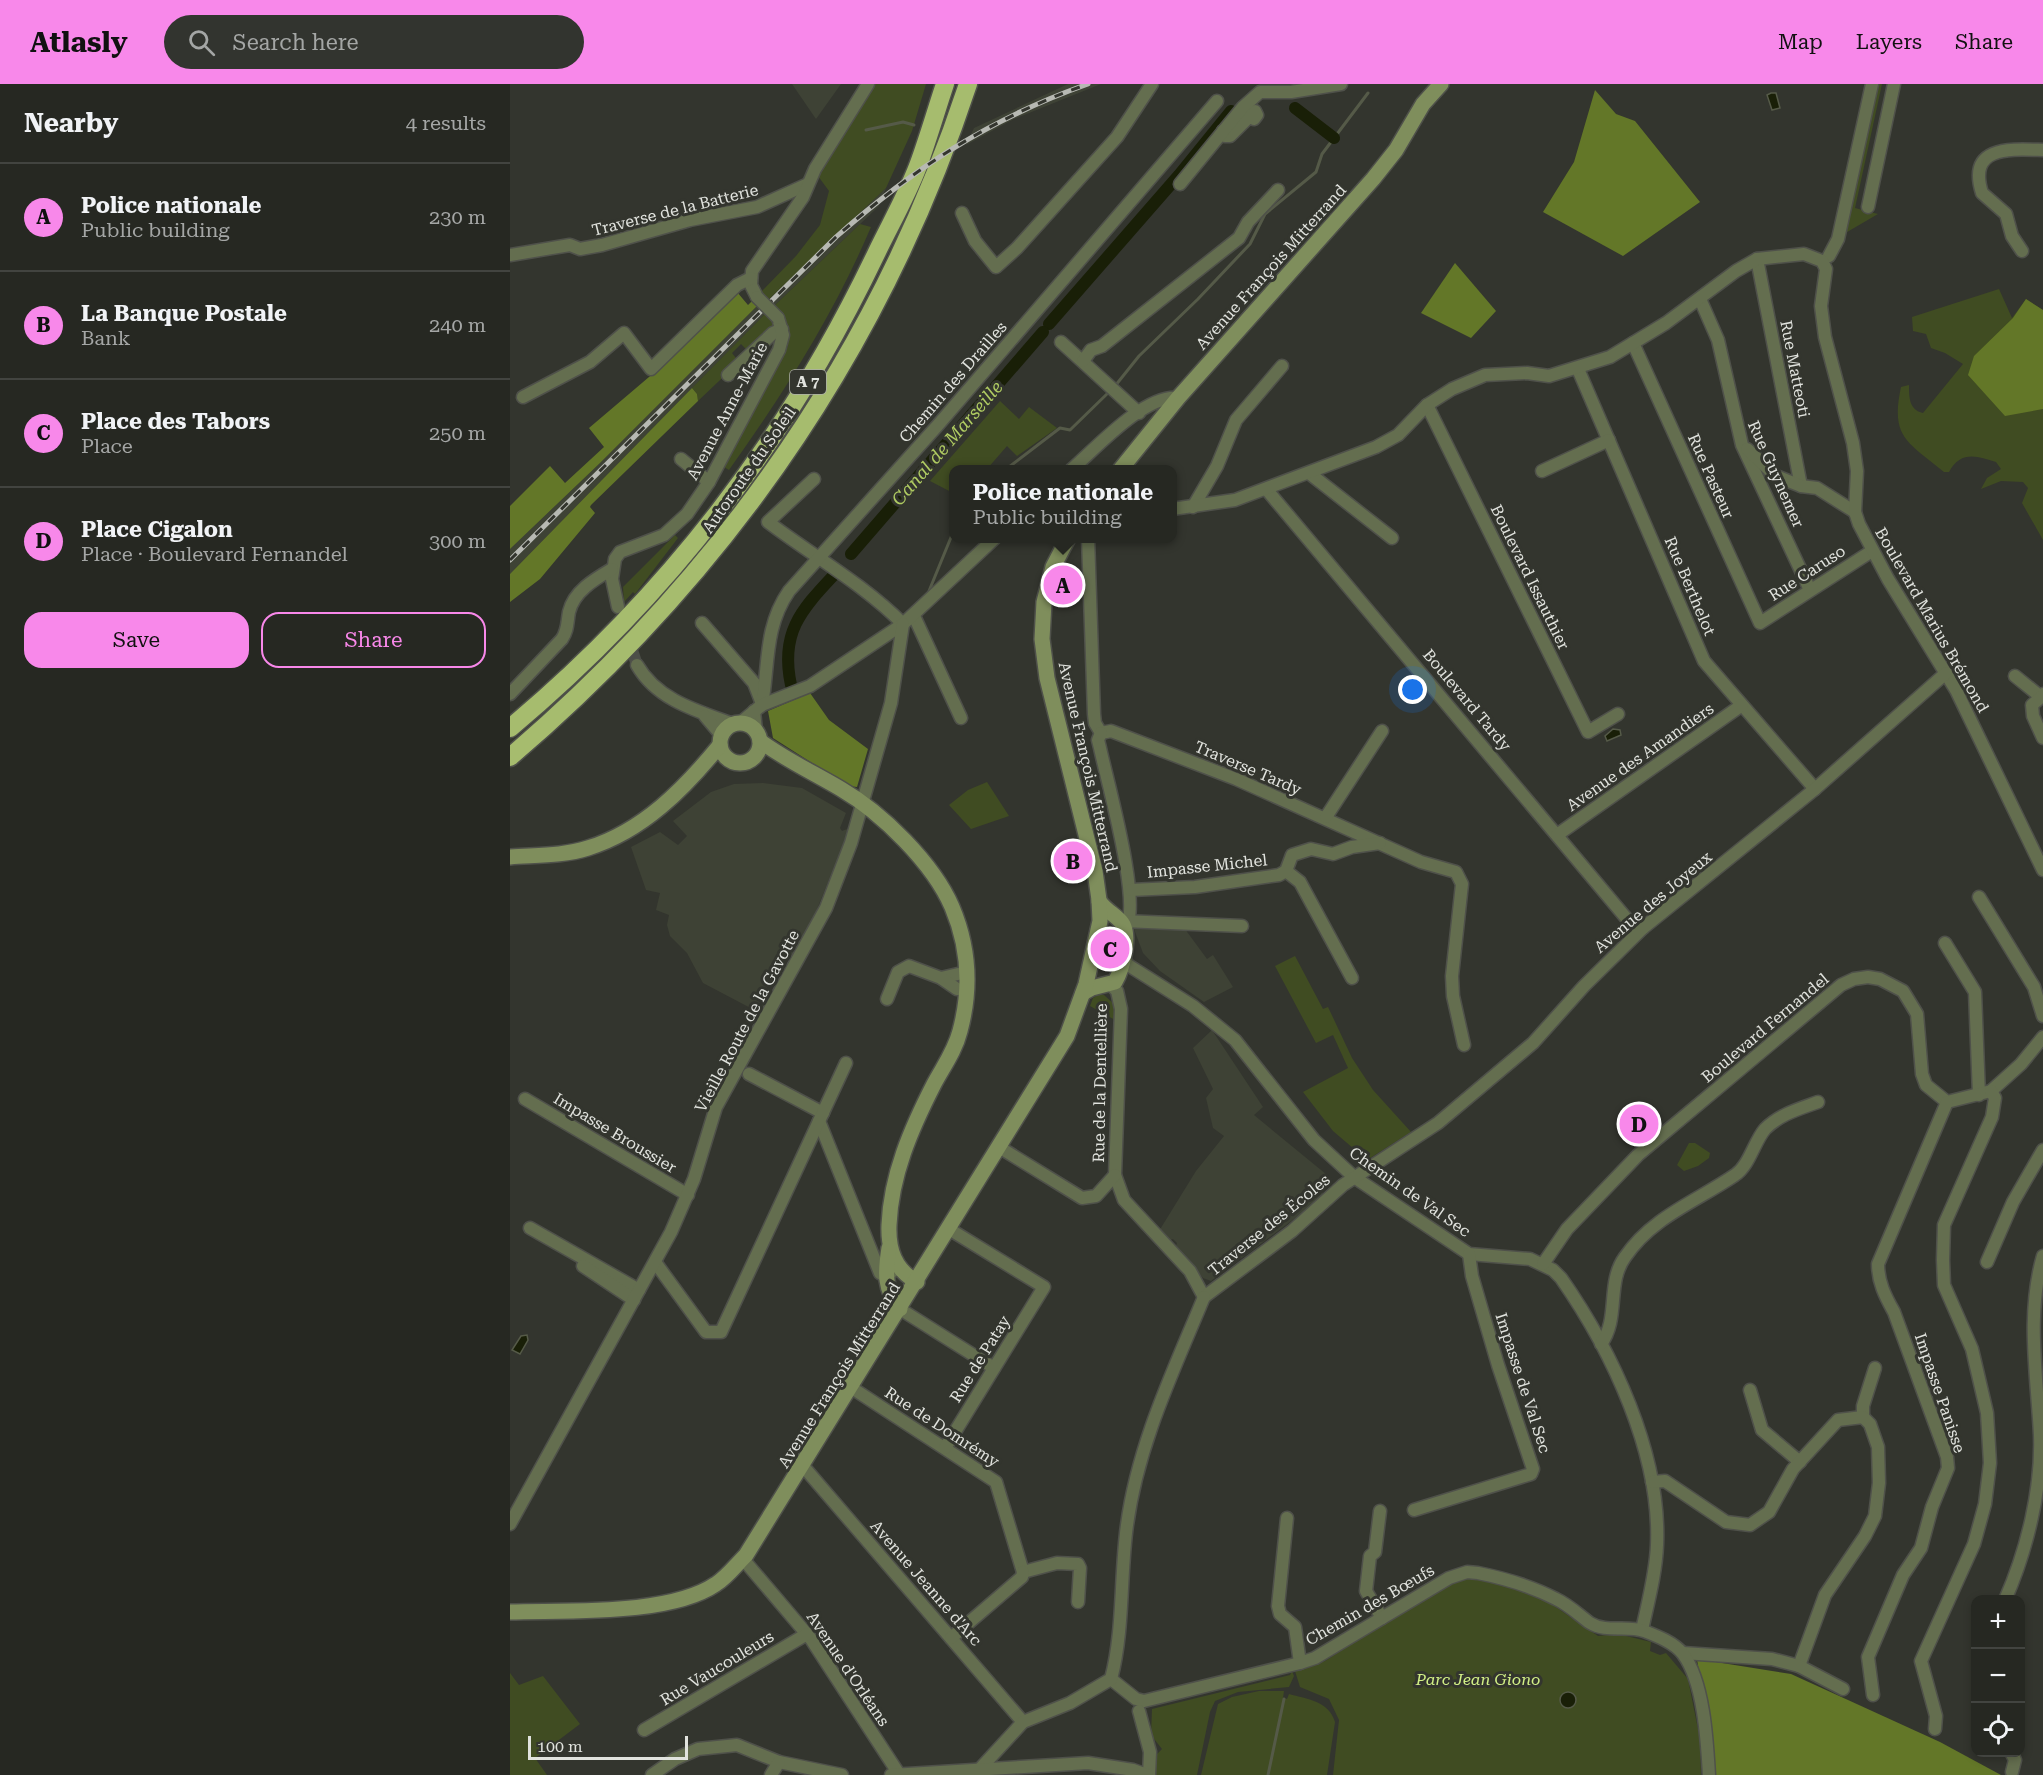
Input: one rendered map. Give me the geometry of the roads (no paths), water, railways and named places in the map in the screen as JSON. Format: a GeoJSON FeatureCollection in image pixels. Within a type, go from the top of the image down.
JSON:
{"type":"FeatureCollection","features":[{"type":"Feature","properties":{"kind":"highway","name":"Autoroute du Soleil"},"geometry":{"type":"LineString","coordinates":[[510,728],[558,688],[623,625],[684,555],[768,445],[846,317],[917,167],[943,84]]}},
{"type":"Feature","properties":{"kind":"highway","name":"Autoroute du Soleil"},"geometry":{"type":"LineString","coordinates":[[510,757],[572,704],[637,639],[717,548],[787,453],[862,331],[937,168],[968,84]]}},
{"type":"Feature","properties":{"kind":"highway"},"geometry":{"type":"LineString","coordinates":[[937,168],[982,84]]}},
{"type":"Feature","properties":{"kind":"main road","name":"Avenue François Mitterrand"},"geometry":{"type":"LineString","coordinates":[[1124,465],[1178,398],[1373,179],[1396,150],[1423,104],[1441,84]]}},
{"type":"Feature","properties":{"kind":"main road","name":"Avenue François Mitterrand"},"geometry":{"type":"LineString","coordinates":[[510,1612],[640,1608],[662,1604],[715,1585],[742,1558],[852,1388],[1072,1027],[1089,974],[1118,922],[1099,900],[1095,875],[1047,678],[1042,639],[1044,602],[1053,567],[1065,543]]}},
{"type":"Feature","properties":{"kind":"main road"},"geometry":{"type":"LineString","coordinates":[[728,732],[758,736],[793,765],[862,802],[918,854],[951,905],[964,941],[967,984],[963,1015],[952,1052],[916,1121],[893,1184],[890,1199],[891,1298],[900,1309]]}},
{"type":"Feature","properties":{"kind":"main road"},"geometry":{"type":"LineString","coordinates":[[728,732],[722,752],[732,762]]}},
{"type":"Feature","properties":{"kind":"main road"},"geometry":{"type":"LineString","coordinates":[[689,782],[728,732]]}},
{"type":"Feature","properties":{"kind":"main road"},"geometry":{"type":"LineString","coordinates":[[510,857],[554,854],[600,843],[645,819],[689,782],[708,770],[732,762],[748,762],[754,757],[758,736]]}},
{"type":"Feature","properties":{"kind":"main road"},"geometry":{"type":"LineString","coordinates":[[754,757],[793,765]]}},
{"type":"Feature","properties":{"kind":"main road"},"geometry":{"type":"LineString","coordinates":[[934,879],[954,943],[958,974],[940,1073]]}},
{"type":"Feature","properties":{"kind":"main road"},"geometry":{"type":"LineString","coordinates":[[1083,993],[1106,985],[1117,978],[1123,957],[1118,922]]}},
{"type":"Feature","properties":{"kind":"main road"},"geometry":{"type":"LineString","coordinates":[[958,974],[963,980],[963,1015]]}},
{"type":"Feature","properties":{"kind":"main road"},"geometry":{"type":"LineString","coordinates":[[1089,974],[1093,981],[1106,985]]}},
{"type":"Feature","properties":{"kind":"main road"},"geometry":{"type":"LineString","coordinates":[[891,1272],[917,1282]]}},
{"type":"Feature","properties":{"kind":"street"},"geometry":{"type":"LineString","coordinates":[[523,397],[590,362],[624,333],[651,369],[737,285],[750,278],[759,259],[796,208],[868,84]]}},
{"type":"Feature","properties":{"kind":"street"},"geometry":{"type":"LineString","coordinates":[[962,213],[975,241],[996,267],[1017,248],[1117,137],[1152,84]]}},
{"type":"Feature","properties":{"kind":"street"},"geometry":{"type":"LineString","coordinates":[[1180,184],[1243,107],[1260,92],[1291,92],[1341,84]]}},
{"type":"Feature","properties":{"kind":"street"},"geometry":{"type":"LineString","coordinates":[[1829,256],[1838,239],[1872,84]]}},
{"type":"Feature","properties":{"kind":"street"},"geometry":{"type":"LineString","coordinates":[[1868,207],[1894,84]]}},
{"type":"Feature","properties":{"kind":"street","name":"Chemin des Drailles"},"geometry":{"type":"LineString","coordinates":[[758,708],[766,681],[766,652],[773,621],[782,601],[817,558],[938,425],[1217,101]]}},
{"type":"Feature","properties":{"kind":"street"},"geometry":{"type":"LineString","coordinates":[[1223,131],[1225,136],[1230,136],[1255,111],[1257,115],[1254,119]]}},
{"type":"Feature","properties":{"kind":"street"},"geometry":{"type":"LineString","coordinates":[[2022,251],[2012,236],[2006,214],[1982,193],[1979,170],[1987,157],[2004,149],[2043,150]]}},
{"type":"Feature","properties":{"kind":"street","name":"Traverse de la Batterie"},"geometry":{"type":"LineString","coordinates":[[510,255],[570,245],[580,249],[602,245],[690,220],[757,207],[808,184]]}},
{"type":"Feature","properties":{"kind":"street"},"geometry":{"type":"LineString","coordinates":[[1083,361],[1090,350],[1102,346],[1239,238],[1248,222],[1278,190]]}},
{"type":"Feature","properties":{"kind":"street","name":"Boulevard Marius Brémond"},"geometry":{"type":"LineString","coordinates":[[1757,259],[1804,254],[1822,261],[1826,269],[1821,306],[1822,316],[1825,337],[1853,443],[1857,471],[1856,512],[1872,551],[1946,674],[2043,870]]}},
{"type":"Feature","properties":{"kind":"street"},"geometry":{"type":"LineString","coordinates":[[1177,509],[1235,500],[1267,490],[1376,447],[1398,435],[1427,405],[1452,389],[1485,375],[1527,373],[1550,376],[1610,357],[1757,259]]}},
{"type":"Feature","properties":{"kind":"street","name":"Rue Matteoti"},"geometry":{"type":"LineString","coordinates":[[1757,259],[1801,486]]}},
{"type":"Feature","properties":{"kind":"street"},"geometry":{"type":"LineString","coordinates":[[728,375],[773,333],[780,323],[753,291],[750,278]]}},
{"type":"Feature","properties":{"kind":"street","name":"Rue Guynemer"},"geometry":{"type":"LineString","coordinates":[[1700,299],[1718,340],[1734,420],[1742,444],[1810,590]]}},
{"type":"Feature","properties":{"kind":"street","name":"Avenue Anne-Marie"},"geometry":{"type":"LineString","coordinates":[[510,694],[562,639],[568,629],[573,601],[593,580],[612,569],[620,552],[664,535],[675,527],[709,482],[769,372],[782,343],[780,323]]}},
{"type":"Feature","properties":{"kind":"street"},"geometry":{"type":"LineString","coordinates":[[1061,342],[1139,413]]}},
{"type":"Feature","properties":{"kind":"street","name":"Rue Pasteur"},"geometry":{"type":"LineString","coordinates":[[1633,343],[1760,623]]}},
{"type":"Feature","properties":{"kind":"street"},"geometry":{"type":"LineString","coordinates":[[1193,507],[1217,466],[1236,420],[1282,366]]}},
{"type":"Feature","properties":{"kind":"street","name":"Rue Berthelot"},"geometry":{"type":"LineString","coordinates":[[1578,369],[1704,662],[1815,789]]}},
{"type":"Feature","properties":{"kind":"street"},"geometry":{"type":"LineString","coordinates":[[1077,465],[1155,401],[1167,397],[1178,398]]}},
{"type":"Feature","properties":{"kind":"street","name":"Boulevard Issauthier"},"geometry":{"type":"LineString","coordinates":[[1427,405],[1588,732],[1618,714]]}},
{"type":"Feature","properties":{"kind":"street"},"geometry":{"type":"LineString","coordinates":[[1542,471],[1609,440]]}},
{"type":"Feature","properties":{"kind":"street"},"geometry":{"type":"LineString","coordinates":[[1742,444],[1776,476],[1801,486],[1817,488],[1856,512]]}},
{"type":"Feature","properties":{"kind":"street"},"geometry":{"type":"LineString","coordinates":[[681,459],[709,482]]}},
{"type":"Feature","properties":{"kind":"street"},"geometry":{"type":"LineString","coordinates":[[1309,473],[1392,538]]}},
{"type":"Feature","properties":{"kind":"street"},"geometry":{"type":"LineString","coordinates":[[814,479],[768,522],[817,558],[834,566],[886,607],[903,624]]}},
{"type":"Feature","properties":{"kind":"street","name":"Boulevard Tardy"},"geometry":{"type":"LineString","coordinates":[[1267,490],[1632,925],[1643,928]]}},
{"type":"Feature","properties":{"kind":"street"},"geometry":{"type":"LineString","coordinates":[[637,665],[645,679],[661,692],[728,732],[758,708],[810,686],[903,624],[989,543]]}},
{"type":"Feature","properties":{"kind":"street"},"geometry":{"type":"LineString","coordinates":[[1088,543],[1095,723],[1101,733],[1098,740],[1131,890],[1131,907],[1118,922]]}},
{"type":"Feature","properties":{"kind":"street","name":"Rue Caruso"},"geometry":{"type":"LineString","coordinates":[[1760,623],[1872,551]]}},
{"type":"Feature","properties":{"kind":"street"},"geometry":{"type":"LineString","coordinates":[[612,569],[618,607]]}},
{"type":"Feature","properties":{"kind":"street"},"geometry":{"type":"LineString","coordinates":[[914,616],[961,718]]}},
{"type":"Feature","properties":{"kind":"street"},"geometry":{"type":"LineString","coordinates":[[702,623],[754,683],[758,708],[758,736]]}},
{"type":"Feature","properties":{"kind":"street","name":"Vieille Route de la Gavotte"},"geometry":{"type":"LineString","coordinates":[[512,1518],[653,1265],[688,1195],[716,1107],[826,908],[862,802],[891,703],[903,624]]}},
{"type":"Feature","properties":{"kind":"street","name":"Avenue des Joyeux"},"geometry":{"type":"LineString","coordinates":[[1354,1177],[1438,1123],[1533,1043],[1592,977],[1643,928],[1815,789],[1946,674]]}},
{"type":"Feature","properties":{"kind":"street"},"geometry":{"type":"LineString","coordinates":[[2015,676],[2042,695],[2032,705],[2033,716],[2043,738]]}},
{"type":"Feature","properties":{"kind":"street","name":"Avenue des Amandiers"},"geometry":{"type":"LineString","coordinates":[[1557,835],[1742,705]]}},
{"type":"Feature","properties":{"kind":"street","name":"Traverse Tardy"},"geometry":{"type":"LineString","coordinates":[[1101,733],[1108,730],[1126,736],[1382,842]]}},
{"type":"Feature","properties":{"kind":"street"},"geometry":{"type":"LineString","coordinates":[[1326,818],[1382,731]]}},
{"type":"Feature","properties":{"kind":"street"},"geometry":{"type":"LineString","coordinates":[[1382,842],[1421,862],[1456,872],[1461,878],[1452,976],[1453,996],[1464,1045]]}},
{"type":"Feature","properties":{"kind":"street","name":"Impasse Michel"},"geometry":{"type":"LineString","coordinates":[[1131,890],[1195,887],[1279,875],[1286,871],[1292,855],[1311,849],[1333,854],[1352,847],[1382,842]]}},
{"type":"Feature","properties":{"kind":"street","name":"Impasse Michel"},"geometry":{"type":"LineString","coordinates":[[1286,871],[1300,882],[1352,978]]}},
{"type":"Feature","properties":{"kind":"street"},"geometry":{"type":"LineString","coordinates":[[1979,897],[2034,987],[2043,1016]]}},
{"type":"Feature","properties":{"kind":"street"},"geometry":{"type":"LineString","coordinates":[[1118,922],[1131,907]]}},
{"type":"Feature","properties":{"kind":"street"},"geometry":{"type":"LineString","coordinates":[[1118,922],[1242,926]]}},
{"type":"Feature","properties":{"kind":"street"},"geometry":{"type":"LineString","coordinates":[[1945,943],[1975,992],[1985,1093]]}},
{"type":"Feature","properties":{"kind":"street","name":"Chemin de Val Sec"},"geometry":{"type":"LineString","coordinates":[[1123,957],[1128,965],[1193,1006],[1234,1040],[1314,1140],[1354,1177],[1469,1254],[1517,1256],[1543,1264],[1561,1278],[1601,1344],[1641,1437],[1652,1482],[1657,1545],[1642,1630]]}},
{"type":"Feature","properties":{"kind":"street"},"geometry":{"type":"LineString","coordinates":[[887,999],[898,972],[909,966],[941,978],[957,989]]}},
{"type":"Feature","properties":{"kind":"street"},"geometry":{"type":"LineString","coordinates":[[941,978],[958,974]]}},
{"type":"Feature","properties":{"kind":"street","name":"Boulevard Fernandel"},"geometry":{"type":"LineString","coordinates":[[1543,1264],[1567,1229],[1638,1155],[1841,985],[1854,979],[1880,979],[1903,991],[1917,1014],[1922,1074],[1926,1085],[1947,1102]]}},
{"type":"Feature","properties":{"kind":"street","name":"Rue de la Dentellière"},"geometry":{"type":"LineString","coordinates":[[1106,985],[1117,992],[1121,1009],[1115,1175],[1124,1200],[1190,1271],[1204,1297]]}},
{"type":"Feature","properties":{"kind":"street"},"geometry":{"type":"LineString","coordinates":[[1947,1102],[1985,1093],[2021,1064],[2043,1037]]}},
{"type":"Feature","properties":{"kind":"street"},"geometry":{"type":"LineString","coordinates":[[653,1265],[706,1332],[721,1332],[846,1064]]}},
{"type":"Feature","properties":{"kind":"street"},"geometry":{"type":"LineString","coordinates":[[749,1074],[821,1117],[880,1273],[891,1272]]}},
{"type":"Feature","properties":{"kind":"street"},"geometry":{"type":"LineString","coordinates":[[1935,1729],[1936,1716],[1921,1661],[1974,1544],[1985,1504],[1990,1462],[1987,1413],[1972,1349],[1944,1285],[1944,1225],[1992,1117],[1995,1098],[1985,1093]]}},
{"type":"Feature","properties":{"kind":"street","name":"Impasse Broussier"},"geometry":{"type":"LineString","coordinates":[[525,1099],[688,1195]]}},
{"type":"Feature","properties":{"kind":"street"},"geometry":{"type":"LineString","coordinates":[[1601,1344],[1609,1334],[1615,1275],[1625,1256],[1655,1224],[1738,1174],[1764,1130],[1782,1116],[1818,1102]]}},
{"type":"Feature","properties":{"kind":"street","name":"Impasse Panisse"},"geometry":{"type":"LineString","coordinates":[[1873,1695],[1868,1657],[1903,1575],[1921,1548],[1932,1507],[1948,1468],[1947,1457],[1894,1312],[1882,1291],[1878,1264],[1947,1102]]}},
{"type":"Feature","properties":{"kind":"street"},"geometry":{"type":"LineString","coordinates":[[999,1147],[1082,1198],[1096,1196],[1115,1175]]}},
{"type":"Feature","properties":{"kind":"street"},"geometry":{"type":"LineString","coordinates":[[1987,1262],[2013,1202],[2043,1150]]}},
{"type":"Feature","properties":{"kind":"street","name":"Traverse des Écoles"},"geometry":{"type":"LineString","coordinates":[[1204,1297],[1292,1231],[1354,1177]]}},
{"type":"Feature","properties":{"kind":"street"},"geometry":{"type":"LineString","coordinates":[[530,1228],[637,1295]]}},
{"type":"Feature","properties":{"kind":"street","name":"Rue de Patay"},"geometry":{"type":"LineString","coordinates":[[945,1448],[1044,1287],[949,1229]]}},
{"type":"Feature","properties":{"kind":"street"},"geometry":{"type":"LineString","coordinates":[[536,1240],[637,1295]]}},
{"type":"Feature","properties":{"kind":"street","name":"Impasse de Val Sec"},"geometry":{"type":"LineString","coordinates":[[1414,1510],[1531,1474],[1533,1469],[1498,1365],[1472,1276],[1469,1254]]}},
{"type":"Feature","properties":{"kind":"street"},"geometry":{"type":"LineString","coordinates":[[2007,1595],[2014,1580],[2039,1482],[2040,1437],[2033,1329],[2037,1275],[2043,1256]]}},
{"type":"Feature","properties":{"kind":"street"},"geometry":{"type":"LineString","coordinates":[[653,1265],[689,1321]]}},
{"type":"Feature","properties":{"kind":"street"},"geometry":{"type":"LineString","coordinates":[[978,1771],[1023,1722],[1070,1703],[1111,1679],[1127,1525],[1142,1453],[1149,1429],[1204,1297]]}},
{"type":"Feature","properties":{"kind":"street"},"geometry":{"type":"LineString","coordinates":[[900,1309],[994,1368]]}},
{"type":"Feature","properties":{"kind":"street"},"geometry":{"type":"LineString","coordinates":[[1799,1666],[1824,1595],[1865,1536],[1875,1516],[1879,1483],[1878,1447],[1870,1424],[1863,1417],[1863,1406],[1875,1368]]}},
{"type":"Feature","properties":{"kind":"street","name":"Rue de Domrémy"},"geometry":{"type":"LineString","coordinates":[[852,1388],[996,1482],[1023,1572]]}},
{"type":"Feature","properties":{"kind":"street"},"geometry":{"type":"LineString","coordinates":[[1750,1390],[1762,1430],[1800,1462]]}},
{"type":"Feature","properties":{"kind":"street"},"geometry":{"type":"LineString","coordinates":[[1652,1482],[1665,1481],[1726,1522],[1750,1525],[1768,1512],[1800,1462],[1838,1420],[1863,1417]]}},
{"type":"Feature","properties":{"kind":"street","name":"Avenue Jeanne d'Arc"},"geometry":{"type":"LineString","coordinates":[[803,1466],[1023,1722]]}},
{"type":"Feature","properties":{"kind":"street"},"geometry":{"type":"LineString","coordinates":[[1380,1510],[1375,1552],[1370,1556],[1366,1591],[1382,1618]]}},
{"type":"Feature","properties":{"kind":"street"},"geometry":{"type":"LineString","coordinates":[[1287,1518],[1278,1606],[1280,1614],[1295,1627],[1300,1663]]}},
{"type":"Feature","properties":{"kind":"street","name":"Avenue d'Orléans"},"geometry":{"type":"LineString","coordinates":[[742,1558],[807,1634],[895,1775]]}},
{"type":"Feature","properties":{"kind":"street"},"geometry":{"type":"LineString","coordinates":[[951,1638],[1022,1578],[1023,1572],[1057,1563],[1078,1564],[1080,1568],[1078,1602]]}},
{"type":"Feature","properties":{"kind":"street","name":"Chemin des Bœufs"},"geometry":{"type":"LineString","coordinates":[[1111,1679],[1136,1699],[1144,1701],[1300,1663],[1315,1658],[1449,1578],[1467,1572],[1490,1575],[1556,1599],[1583,1615],[1590,1623],[1602,1628],[1642,1630]]}},
{"type":"Feature","properties":{"kind":"street"},"geometry":{"type":"LineString","coordinates":[[1642,1630],[1683,1653],[1693,1671],[1700,1698],[1709,1775]]}},
{"type":"Feature","properties":{"kind":"street","name":"Rue Vaucouleurs"},"geometry":{"type":"LineString","coordinates":[[644,1730],[807,1634]]}},
{"type":"Feature","properties":{"kind":"street"},"geometry":{"type":"LineString","coordinates":[[1683,1653],[1772,1659],[1799,1666],[1842,1689]]}},
{"type":"Feature","properties":{"kind":"street"},"geometry":{"type":"LineString","coordinates":[[895,1775],[1088,1769],[1133,1770],[1148,1775],[1150,1752],[1139,1711]]}},
{"type":"Feature","properties":{"kind":"street"},"geometry":{"type":"LineString","coordinates":[[652,1775],[675,1759],[715,1746],[737,1745],[779,1762],[842,1775]]}},
{"type":"Feature","properties":{"kind":"street"},"geometry":{"type":"LineString","coordinates":[[2012,1772],[2014,1757]]}},
{"type":"Feature","properties":{"kind":"street"},"geometry":{"type":"LineString","coordinates":[[771,1775],[779,1762]]}},
{"type":"Feature","properties":{"kind":"waterway"},"geometry":{"type":"LineString","coordinates":[[1115,386],[1139,356],[1250,244],[1265,214],[1316,172],[1322,154],[1368,93]]}},
{"type":"Feature","properties":{"kind":"waterway"},"geometry":{"type":"LineString","coordinates":[[1295,108],[1334,138]]}},
{"type":"Feature","properties":{"kind":"waterway","name":"Canal de Marseille"},"geometry":{"type":"LineString","coordinates":[[1049,324],[1179,175],[1231,111]]}},
{"type":"Feature","properties":{"kind":"waterway"},"geometry":{"type":"LineString","coordinates":[[866,130],[903,122],[914,125]]}},
{"type":"Feature","properties":{"kind":"waterway","name":"Canal de Marseille"},"geometry":{"type":"LineString","coordinates":[[851,554],[1043,332]]}},
{"type":"Feature","properties":{"kind":"waterway"},"geometry":{"type":"LineString","coordinates":[[1012,465],[1060,428],[1070,430],[1109,392]]}},
{"type":"Feature","properties":{"kind":"waterway"},"geometry":{"type":"LineString","coordinates":[[929,591],[949,542]]}},
{"type":"Feature","properties":{"kind":"waterway","name":"Canal de Marseille"},"geometry":{"type":"LineString","coordinates":[[791,685],[788,651],[796,624],[802,612],[833,576]]}},
{"type":"Feature","properties":{"kind":"waterway"},"geometry":{"type":"LineString","coordinates":[[1268,1775],[1284,1699]]}},
{"type":"Feature","properties":{"kind":"tunnel"},"geometry":{"type":"LineString","coordinates":[[621,617],[637,665]]}},
{"type":"Feature","properties":{"kind":"railway"},"geometry":{"type":"LineString","coordinates":[[510,560],[836,237],[865,212],[924,167],[985,130],[1018,113],[1088,84]]}},
{"type":"Feature","properties":{"kind":"place","name":"Police nationale"},"geometry":{"type":"Point","coordinates":[1063,585]}},
{"type":"Feature","properties":{"kind":"place","name":"La Banque Postale"},"geometry":{"type":"Point","coordinates":[1073,861]}},
{"type":"Feature","properties":{"kind":"place","name":"Place des Tabors"},"geometry":{"type":"Point","coordinates":[1110,949]}},
{"type":"Feature","properties":{"kind":"place","name":"Place Cigalon"},"geometry":{"type":"Point","coordinates":[1639,1124]}},
{"type":"Feature","properties":{"kind":"park label","name":"Parc Jean Giono"},"geometry":{"type":"Point","coordinates":[1478,1679]}}]}
